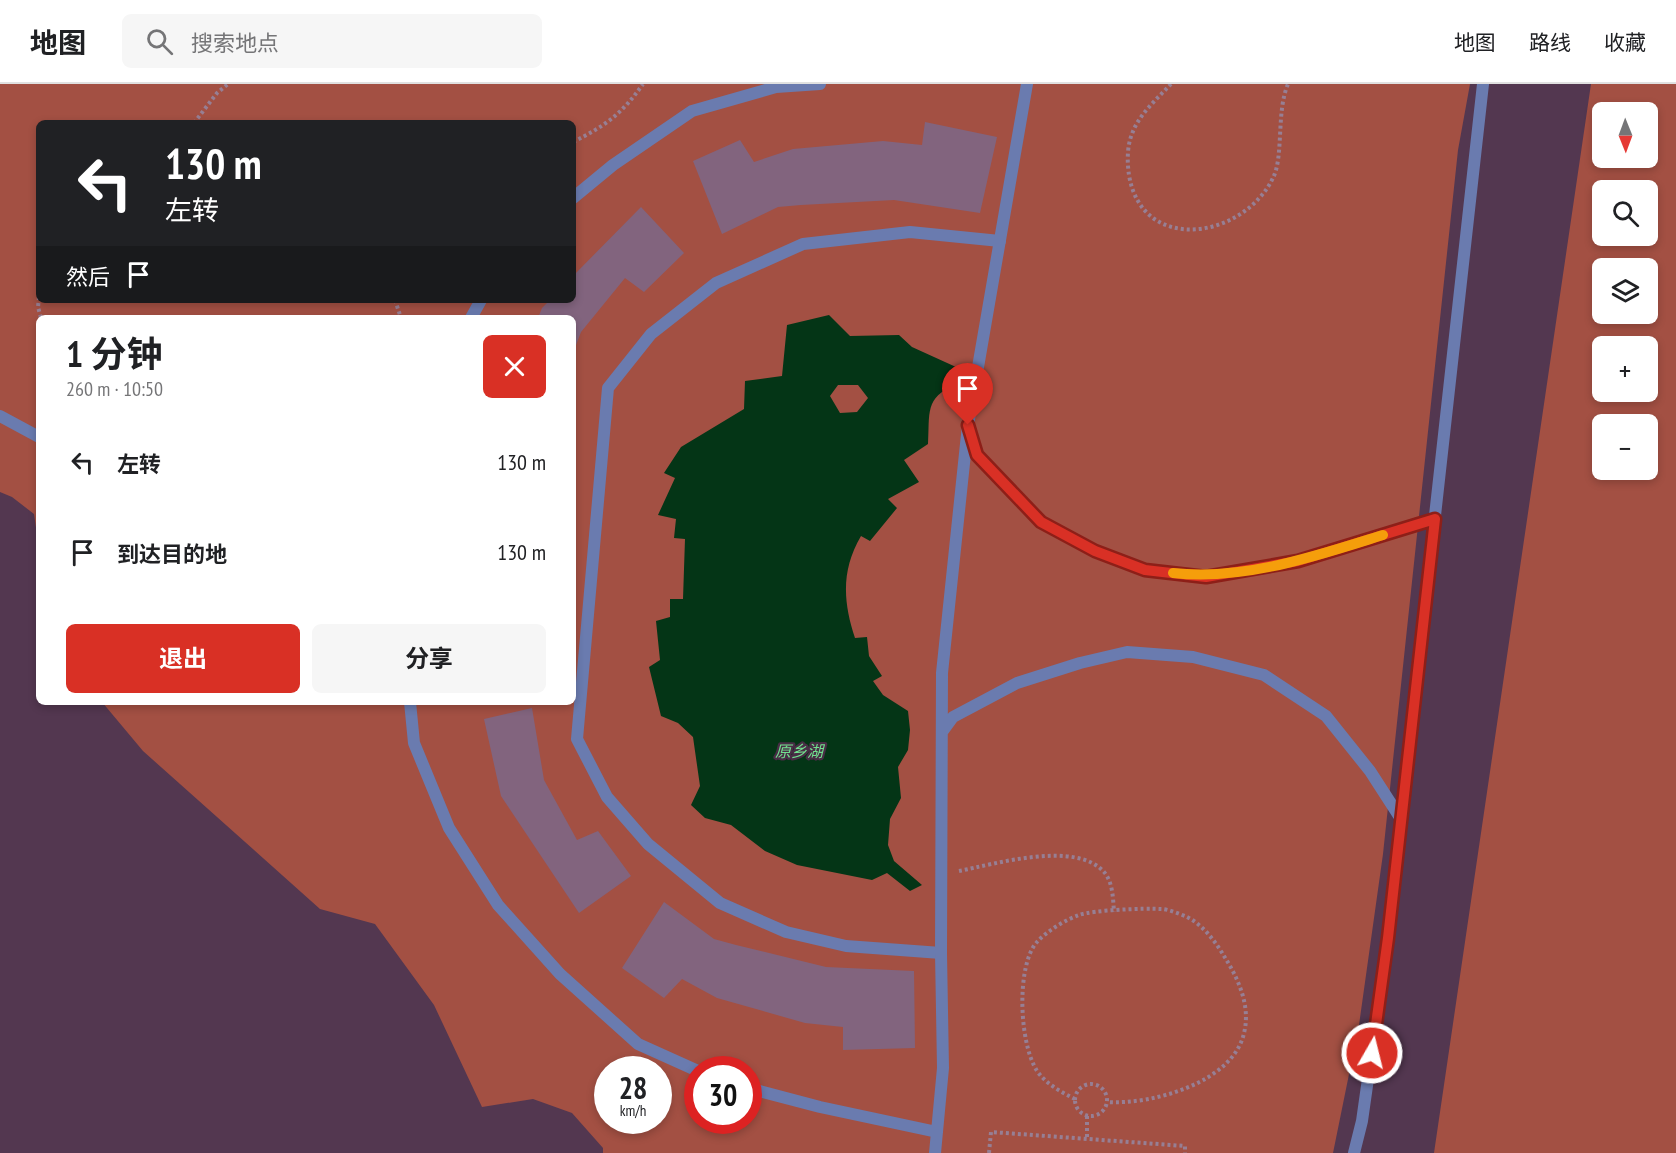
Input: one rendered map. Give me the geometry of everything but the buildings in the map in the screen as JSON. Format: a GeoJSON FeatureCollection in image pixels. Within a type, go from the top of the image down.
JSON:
{"type":"FeatureCollection","features":[{"type":"Feature","properties":{"kind":"street"},"geometry":{"type":"LineString","coordinates":[[576,196],[613,165],[692,111],[776,87],[820,84]]}},
{"type":"Feature","properties":{"kind":"street"},"geometry":{"type":"LineString","coordinates":[[935,1153],[943,1068],[940,953],[942,673],[968,425],[1027,84]]}},
{"type":"Feature","properties":{"kind":"street"},"geometry":{"type":"LineString","coordinates":[[1354,1153],[1362,1121],[1401,819],[1483,84]]}},
{"type":"Feature","properties":{"kind":"street"},"geometry":{"type":"LineString","coordinates":[[940,953],[846,946],[786,932],[720,903],[648,844],[607,797],[577,739],[608,388],[651,334],[716,283],[803,244],[910,232],[1000,241]]}},
{"type":"Feature","properties":{"kind":"street"},"geometry":{"type":"LineString","coordinates":[[0,416],[36,435]]}},
{"type":"Feature","properties":{"kind":"street"},"geometry":{"type":"LineString","coordinates":[[968,425],[977,455],[1041,522],[1095,551],[1145,570],[1206,577],[1298,561],[1435,519]]}},
{"type":"Feature","properties":{"kind":"street"},"geometry":{"type":"LineString","coordinates":[[942,732],[953,717],[1017,683],[1080,663],[1127,651],[1193,657],[1264,675],[1326,716],[1370,771],[1401,819]]}},
{"type":"Feature","properties":{"kind":"street"},"geometry":{"type":"LineString","coordinates":[[410,705],[414,743],[450,828],[498,905],[560,974],[638,1044],[684,1065]]}},
{"type":"Feature","properties":{"kind":"street"},"geometry":{"type":"LineString","coordinates":[[762,1092],[820,1107],[937,1132]]}},
{"type":"Feature","properties":{"kind":"path"},"geometry":{"type":"LineString","coordinates":[[196,120],[217,93],[228,84]]}},
{"type":"Feature","properties":{"kind":"path"},"geometry":{"type":"LineString","coordinates":[[576,140],[596,130],[626,108],[643,84]]}},
{"type":"Feature","properties":{"kind":"path"},"geometry":{"type":"LineString","coordinates":[[1171,84],[1143,113],[1131,135],[1127,163],[1131,189],[1145,211],[1166,227],[1191,230],[1214,228],[1240,214],[1260,195],[1273,177],[1283,97],[1288,84]]}},
{"type":"Feature","properties":{"kind":"path"},"geometry":{"type":"LineString","coordinates":[[941,871],[958,871],[1028,858],[1056,856],[1085,861],[1104,872],[1113,890],[1114,912]]}},
{"type":"Feature","properties":{"kind":"path"},"geometry":{"type":"LineString","coordinates":[[1075,1099],[1061,1092],[1040,1076],[1024,1041],[1023,997],[1027,967],[1036,943],[1063,922],[1081,914],[1162,909],[1187,917],[1213,938],[1234,973],[1246,1006],[1244,1034],[1234,1054],[1209,1076],[1169,1096],[1132,1104],[1107,1102]]}},
{"type":"Feature","properties":{"kind":"path"},"geometry":{"type":"LineString","coordinates":[[1093,1083],[1102,1088],[1107,1102],[1098,1115],[1087,1116],[1078,1109],[1075,1099],[1079,1089],[1093,1083]]}},
{"type":"Feature","properties":{"kind":"path"},"geometry":{"type":"LineString","coordinates":[[1087,1116],[1088,1138]]}},
{"type":"Feature","properties":{"kind":"path"},"geometry":{"type":"LineString","coordinates":[[989,1153],[991,1132],[1185,1146],[1185,1153]]}},
{"type":"Feature","properties":{"kind":"shaded area"},"geometry":{"type":"Polygon","coordinates":[[[0,84],[1470,84],[1458,150],[1383,854],[1359,1025],[1333,1153],[603,1153],[603,1148],[572,1113],[533,1099],[482,1107],[434,1005],[375,924],[320,909],[143,751],[105,705],[576,705],[576,315],[36,315],[36,528],[34,514],[12,497],[0,492],[0,84]]]}},
{"type":"Feature","properties":{"kind":"shaded area"},"geometry":{"type":"Polygon","coordinates":[[[1591,84],[1676,84],[1676,1153],[1434,1153],[1591,84]]]}},
{"type":"Feature","properties":{"kind":"water","name":"原乡湖"},"geometry":{"type":"Polygon","coordinates":[[[829,315],[850,336],[899,335],[912,347],[956,367],[956,385],[938,395],[931,408],[928,444],[904,460],[919,482],[888,499],[897,508],[870,541],[861,536],[847,574],[846,599],[855,638],[867,637],[869,656],[882,676],[873,681],[883,695],[908,711],[910,730],[908,750],[898,767],[901,798],[890,819],[888,845],[894,861],[922,885],[910,891],[887,873],[872,880],[797,865],[765,851],[731,825],[705,818],[691,805],[700,786],[693,737],[678,723],[661,716],[649,667],[660,660],[656,621],[670,617],[670,599],[683,599],[685,539],[674,538],[676,519],[658,515],[675,478],[664,473],[681,447],[744,409],[745,381],[782,376],[787,325],[829,315]],[[838,385],[830,396],[840,413],[857,412],[868,398],[858,385],[838,385]]]}},
{"type":"Feature","properties":{"kind":"slow traffic"},"geometry":{"type":"LineString","coordinates":[[1173,573],[1206,577],[1298,561],[1383,535]]}},
{"type":"Feature","properties":{"kind":"route"},"geometry":{"type":"LineString","coordinates":[[968,425],[977,455],[1041,522],[1095,551],[1145,570],[1206,577],[1298,561],[1435,519],[1388,938],[1372,1053]]}}]}
